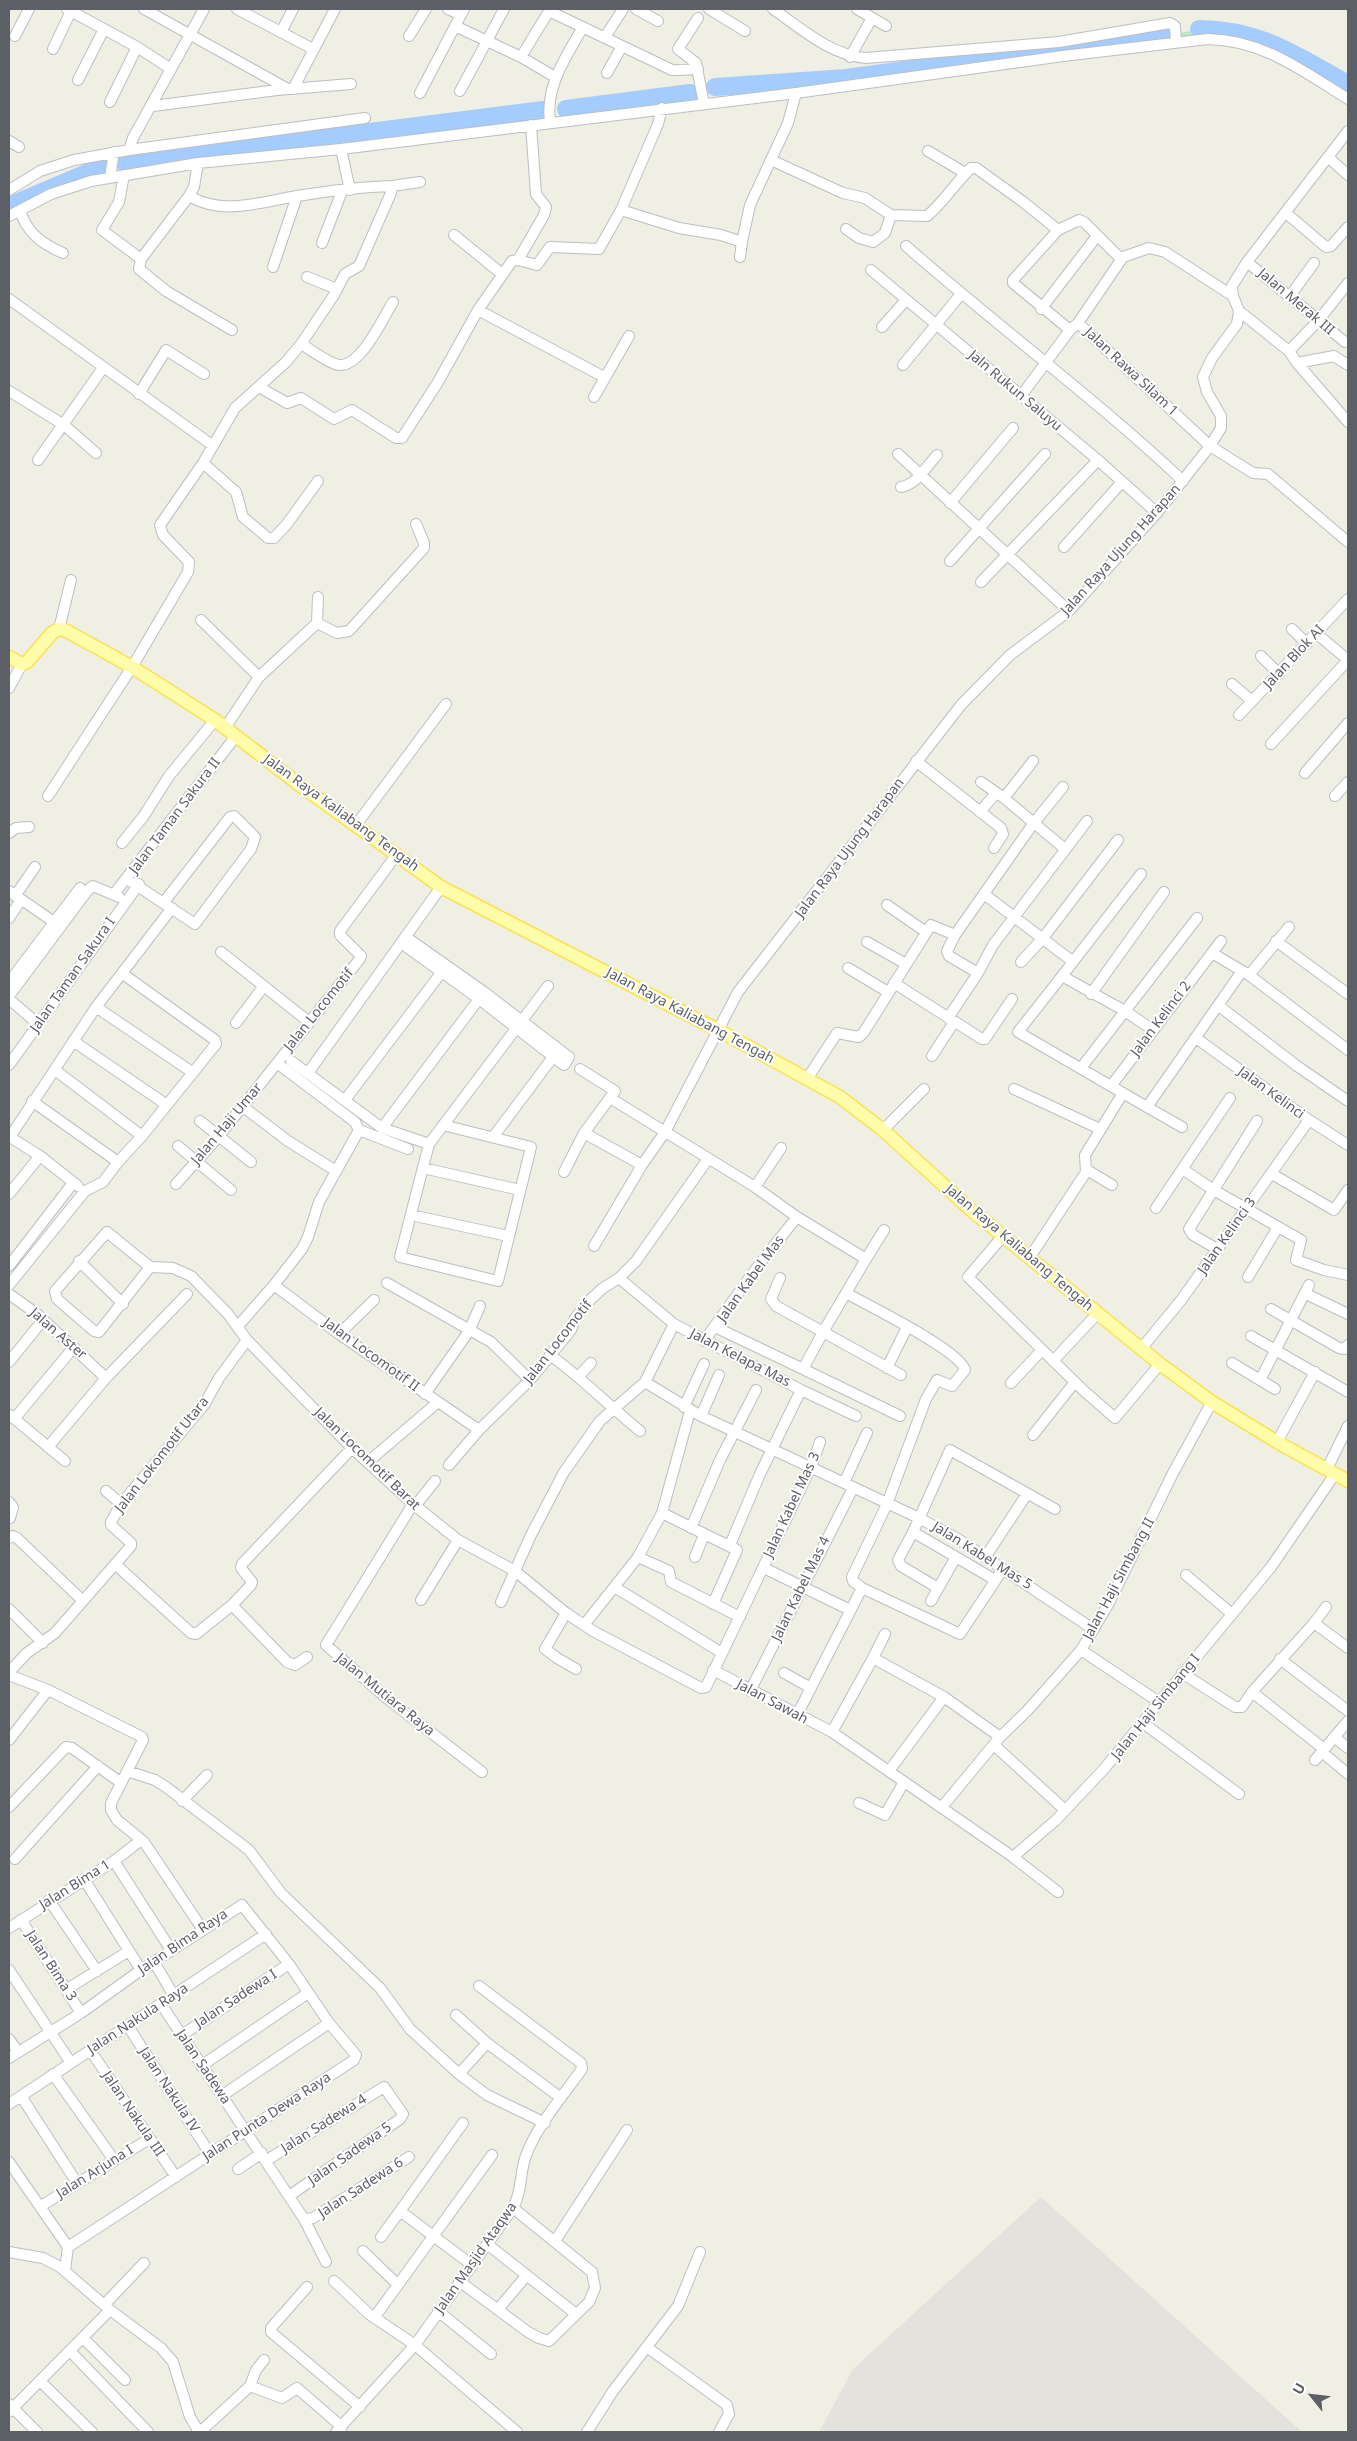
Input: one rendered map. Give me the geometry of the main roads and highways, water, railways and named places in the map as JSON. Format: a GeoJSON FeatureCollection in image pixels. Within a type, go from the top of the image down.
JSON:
{"type":"FeatureCollection","features":[{"type":"Feature","properties":{"kind":"main road","name":"Jalan Raya Kaliabang Tengah"},"geometry":{"type":"LineString","coordinates":[[9,657],[22,664],[31,659],[52,633],[59,629],[65,630],[132,667],[220,724],[441,887],[718,1030],[840,1097],[883,1130],[971,1210],[1160,1364],[1212,1402],[1277,1442],[1348,1481]]}},
{"type":"Feature","properties":{"kind":"waterway"},"geometry":{"type":"LineString","coordinates":[[1199,29],[1221,30],[1260,39],[1294,54],[1348,84]]}},
{"type":"Feature","properties":{"kind":"waterway"},"geometry":{"type":"LineString","coordinates":[[715,87],[846,78],[1171,34]]}},
{"type":"Feature","properties":{"kind":"waterway"},"geometry":{"type":"LineString","coordinates":[[566,109],[690,93]]}},
{"type":"Feature","properties":{"kind":"waterway"},"geometry":{"type":"LineString","coordinates":[[125,163],[543,110]]}},
{"type":"Feature","properties":{"kind":"waterway"},"geometry":{"type":"LineString","coordinates":[[9,206],[89,172],[104,168]]}}]}
